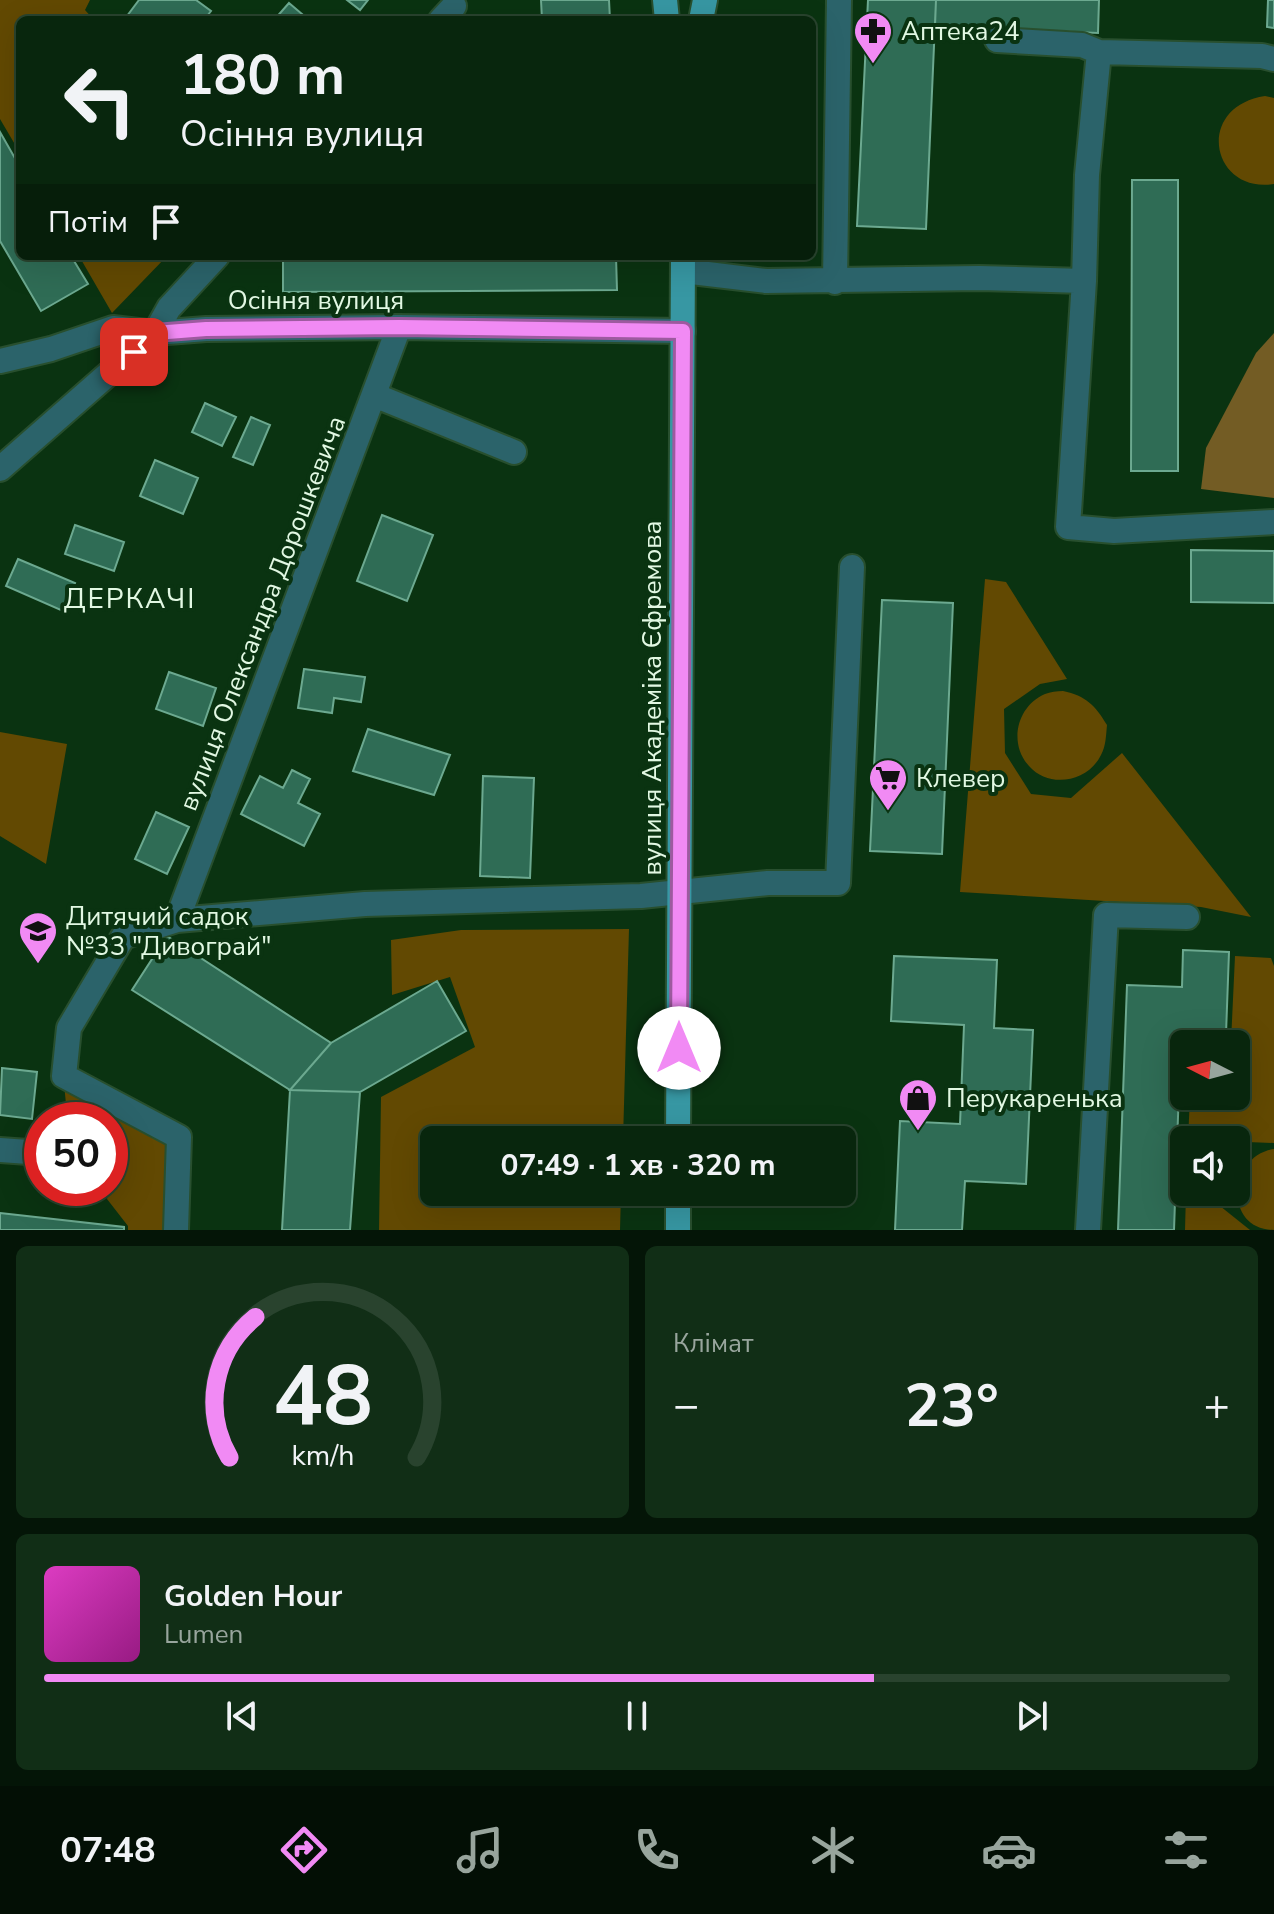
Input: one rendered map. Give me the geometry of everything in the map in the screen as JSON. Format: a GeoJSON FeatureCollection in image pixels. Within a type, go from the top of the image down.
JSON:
{"type":"FeatureCollection","features":[{"type":"Feature","properties":{"kind":"main road","name":"вулиця Академіка Єфремова"},"geometry":{"type":"LineString","coordinates":[[678,1126],[683,264]]}},
{"type":"Feature","properties":{"kind":"main road"},"geometry":{"type":"LineString","coordinates":[[678,1206],[678,1230]]}},
{"type":"Feature","properties":{"kind":"street"},"geometry":{"type":"LineString","coordinates":[[835,282],[839,0]]}},
{"type":"Feature","properties":{"kind":"street"},"geometry":{"type":"LineString","coordinates":[[997,40],[1082,45],[1099,52],[1262,56],[1274,59]]}},
{"type":"Feature","properties":{"kind":"street"},"geometry":{"type":"LineString","coordinates":[[1099,52],[1087,175],[1084,281],[1068,527],[1114,531],[1274,522]]}},
{"type":"Feature","properties":{"kind":"street"},"geometry":{"type":"LineString","coordinates":[[0,469],[155,333],[169,308],[213,260]]}},
{"type":"Feature","properties":{"kind":"street"},"geometry":{"type":"LineString","coordinates":[[683,264],[766,281],[979,278],[1084,281]]}},
{"type":"Feature","properties":{"kind":"street","name":"Осіння вулиця"},"geometry":{"type":"LineString","coordinates":[[0,361],[51,349],[113,328],[155,333],[206,329],[399,327],[683,331]]}},
{"type":"Feature","properties":{"kind":"street","name":"вулиця Олександра Дорошкевича"},"geometry":{"type":"LineString","coordinates":[[177,920],[399,327]]}},
{"type":"Feature","properties":{"kind":"street"},"geometry":{"type":"LineString","coordinates":[[374,395],[514,452]]}},
{"type":"Feature","properties":{"kind":"street"},"geometry":{"type":"LineString","coordinates":[[176,1230],[179,1137],[64,1076],[69,1028],[123,937],[177,920],[365,904],[679,893],[768,883],[838,883],[852,567]]}},
{"type":"Feature","properties":{"kind":"street"},"geometry":{"type":"LineString","coordinates":[[1088,1230],[1106,915],[1187,917]]}},
{"type":"Feature","properties":{"kind":"street"},"geometry":{"type":"LineString","coordinates":[[0,1150],[24,1152]]}},
{"type":"Feature","properties":{"kind":"shaded area"},"geometry":{"type":"Polygon","coordinates":[[[0,0],[90,0],[85,10],[90,16],[16,16],[16,146],[0,119],[0,0]]]}},
{"type":"Feature","properties":{"kind":"shaded area"},"geometry":{"type":"Polygon","coordinates":[[[1265,96],[1274,98],[1274,184],[1253,184],[1236,176],[1225,163],[1219,148],[1220,131],[1228,116],[1242,103],[1265,96]]]}},
{"type":"Feature","properties":{"kind":"shaded area"},"geometry":{"type":"Polygon","coordinates":[[[81,260],[163,260],[112,313],[81,260]]]}},
{"type":"Feature","properties":{"kind":"shaded area"},"geometry":{"type":"Polygon","coordinates":[[[1274,333],[1274,498],[1201,489],[1206,448],[1256,353],[1274,333]]]}},
{"type":"Feature","properties":{"kind":"shaded area"},"geometry":{"type":"Polygon","coordinates":[[[985,579],[1006,582],[1067,679],[1040,684],[1004,709],[1005,753],[1031,794],[1071,798],[1122,753],[1251,917],[1201,907],[960,892],[985,579]]]}},
{"type":"Feature","properties":{"kind":"shaded area"},"geometry":{"type":"Polygon","coordinates":[[[1063,691],[1089,702],[1107,725],[1104,748],[1095,764],[1078,776],[1057,780],[1037,773],[1029,766],[1017,736],[1022,716],[1035,700],[1045,694],[1063,691]]]}},
{"type":"Feature","properties":{"kind":"shaded area"},"geometry":{"type":"Polygon","coordinates":[[[0,732],[67,744],[46,864],[0,836],[0,732]]]}},
{"type":"Feature","properties":{"kind":"shaded area"},"geometry":{"type":"Polygon","coordinates":[[[629,929],[623,1126],[420,1126],[420,1206],[621,1206],[620,1230],[379,1230],[381,1097],[475,1047],[450,977],[392,995],[391,940],[461,930],[629,929]]]}},
{"type":"Feature","properties":{"kind":"shaded area"},"geometry":{"type":"Polygon","coordinates":[[[1235,956],[1271,958],[1274,966],[1274,1143],[1250,1142],[1250,1126],[1189,1126],[1189,1110],[1250,1110],[1250,1030],[1232,1030],[1235,956]]]}},
{"type":"Feature","properties":{"kind":"shaded area"},"geometry":{"type":"Polygon","coordinates":[[[64,1084],[97,1102],[66,1102],[64,1084]]]}},
{"type":"Feature","properties":{"kind":"shaded area"},"geometry":{"type":"Polygon","coordinates":[[[128,1119],[174,1144],[171,1230],[128,1230],[112,1206],[128,1206],[128,1119]]]}},
{"type":"Feature","properties":{"kind":"shaded area"},"geometry":{"type":"Polygon","coordinates":[[[1274,1149],[1274,1230],[1257,1227],[1246,1218],[1239,1206],[1250,1206],[1250,1162],[1259,1154],[1274,1149]]]}},
{"type":"Feature","properties":{"kind":"shaded area"},"geometry":{"type":"Polygon","coordinates":[[[1186,1206],[1220,1206],[1250,1230],[1185,1230],[1186,1206]]]}},
{"type":"Feature","properties":{"kind":"building"},"geometry":{"type":"Polygon","coordinates":[[[139,0],[196,0],[211,11],[207,16],[127,16],[139,0]]]}},
{"type":"Feature","properties":{"kind":"building"},"geometry":{"type":"Polygon","coordinates":[[[347,0],[368,0],[360,10],[347,0]]]}},
{"type":"Feature","properties":{"kind":"building"},"geometry":{"type":"Polygon","coordinates":[[[541,0],[609,0],[610,16],[542,16],[541,0]]]}},
{"type":"Feature","properties":{"kind":"building"},"geometry":{"type":"Polygon","coordinates":[[[868,0],[936,0],[926,229],[857,226],[868,0]]]}},
{"type":"Feature","properties":{"kind":"building"},"geometry":{"type":"Polygon","coordinates":[[[936,0],[1099,0],[1098,33],[935,26],[936,0]]]}},
{"type":"Feature","properties":{"kind":"building"},"geometry":{"type":"Polygon","coordinates":[[[1268,0],[1274,0],[1274,28],[1267,27],[1268,0]]]}},
{"type":"Feature","properties":{"kind":"building"},"geometry":{"type":"Polygon","coordinates":[[[289,3],[304,16],[278,16],[289,3]]]}},
{"type":"Feature","properties":{"kind":"building"},"geometry":{"type":"Polygon","coordinates":[[[0,132],[16,160],[16,260],[73,260],[88,284],[41,311],[0,241],[0,132]]]}},
{"type":"Feature","properties":{"kind":"building"},"geometry":{"type":"Polygon","coordinates":[[[1132,180],[1178,180],[1178,471],[1131,471],[1132,180]]]}},
{"type":"Feature","properties":{"kind":"building"},"geometry":{"type":"Polygon","coordinates":[[[283,260],[616,260],[617,290],[283,292],[283,260]]]}},
{"type":"Feature","properties":{"kind":"building"},"geometry":{"type":"Polygon","coordinates":[[[205,403],[236,417],[222,446],[192,432],[205,403]]]}},
{"type":"Feature","properties":{"kind":"building"},"geometry":{"type":"Polygon","coordinates":[[[251,417],[270,425],[253,465],[233,457],[251,417]]]}},
{"type":"Feature","properties":{"kind":"building"},"geometry":{"type":"Polygon","coordinates":[[[155,460],[198,478],[183,514],[140,496],[155,460]]]}},
{"type":"Feature","properties":{"kind":"building"},"geometry":{"type":"Polygon","coordinates":[[[382,515],[433,535],[407,601],[357,581],[382,515]]]}},
{"type":"Feature","properties":{"kind":"building"},"geometry":{"type":"Polygon","coordinates":[[[75,525],[124,542],[114,571],[65,554],[75,525]]]}},
{"type":"Feature","properties":{"kind":"building"},"geometry":{"type":"Polygon","coordinates":[[[1191,550],[1274,551],[1274,603],[1191,602],[1191,550]]]}},
{"type":"Feature","properties":{"kind":"building"},"geometry":{"type":"Polygon","coordinates":[[[18,559],[75,583],[63,611],[6,586],[18,559]]]}},
{"type":"Feature","properties":{"kind":"building"},"geometry":{"type":"Polygon","coordinates":[[[882,600],[953,603],[942,854],[870,851],[882,600]]]}},
{"type":"Feature","properties":{"kind":"building"},"geometry":{"type":"Polygon","coordinates":[[[304,669],[365,677],[361,702],[334,698],[332,713],[298,708],[304,669]]]}},
{"type":"Feature","properties":{"kind":"building"},"geometry":{"type":"Polygon","coordinates":[[[169,672],[216,688],[203,726],[156,709],[169,672]]]}},
{"type":"Feature","properties":{"kind":"building"},"geometry":{"type":"Polygon","coordinates":[[[368,729],[450,755],[434,795],[353,771],[368,729]]]}},
{"type":"Feature","properties":{"kind":"building"},"geometry":{"type":"Polygon","coordinates":[[[292,770],[310,779],[298,803],[320,814],[304,846],[241,814],[260,776],[283,788],[292,770]]]}},
{"type":"Feature","properties":{"kind":"building"},"geometry":{"type":"Polygon","coordinates":[[[483,776],[534,778],[530,878],[480,876],[483,776]]]}},
{"type":"Feature","properties":{"kind":"building"},"geometry":{"type":"Polygon","coordinates":[[[156,812],[189,827],[167,874],[135,859],[156,812]]]}},
{"type":"Feature","properties":{"kind":"building"},"geometry":{"type":"Polygon","coordinates":[[[167,936],[331,1043],[290,1090],[132,990],[167,936]]]}},
{"type":"Feature","properties":{"kind":"building"},"geometry":{"type":"Polygon","coordinates":[[[1183,950],[1229,952],[1226,1030],[1170,1030],[1170,1110],[1178,1110],[1178,1126],[1170,1126],[1170,1206],[1175,1206],[1174,1230],[1118,1230],[1127,985],[1182,987],[1183,950]]]}},
{"type":"Feature","properties":{"kind":"building"},"geometry":{"type":"Polygon","coordinates":[[[894,956],[997,960],[994,1028],[1033,1030],[1026,1184],[965,1181],[962,1230],[895,1230],[900,1121],[960,1124],[964,1025],[891,1021],[894,956]]]}},
{"type":"Feature","properties":{"kind":"building"},"geometry":{"type":"Polygon","coordinates":[[[437,981],[466,1031],[360,1092],[290,1090],[331,1043],[437,981]]]}},
{"type":"Feature","properties":{"kind":"building"},"geometry":{"type":"Polygon","coordinates":[[[2,1068],[37,1072],[34,1102],[24,1102],[24,1118],[0,1115],[2,1068]]]}},
{"type":"Feature","properties":{"kind":"building"},"geometry":{"type":"Polygon","coordinates":[[[290,1090],[360,1092],[350,1230],[282,1230],[290,1090]]]}},
{"type":"Feature","properties":{"kind":"building"},"geometry":{"type":"Polygon","coordinates":[[[0,1213],[124,1227],[124,1230],[0,1230],[0,1213]]]}},
{"type":"Feature","properties":{"kind":"place","name":"Аптека24"},"geometry":{"type":"Point","coordinates":[873,65]}},
{"type":"Feature","properties":{"kind":"place","name":"Клевер"},"geometry":{"type":"Point","coordinates":[888,812]}},
{"type":"Feature","properties":{"kind":"place","name":"Дитячий садок №33 \"Дивограй\""},"geometry":{"type":"Point","coordinates":[38,965]}},
{"type":"Feature","properties":{"kind":"place","name":"Перукаренька"},"geometry":{"type":"Point","coordinates":[918,1132]}},
{"type":"Feature","properties":{"kind":"district","name":"ДЕРКАЧІ"},"geometry":{"type":"Point","coordinates":[130,598]}},
{"type":"Feature","properties":{"kind":"route"},"geometry":{"type":"LineString","coordinates":[[134,352],[155,333],[206,329],[399,327],[683,331],[679,1048]]}}]}
